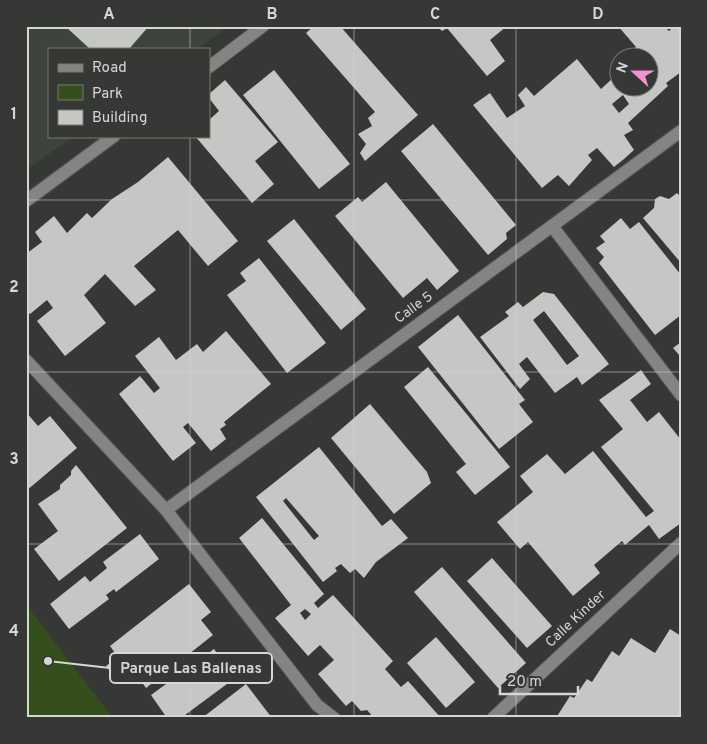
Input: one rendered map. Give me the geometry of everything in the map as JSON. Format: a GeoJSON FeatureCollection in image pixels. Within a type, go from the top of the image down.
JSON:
{"type":"FeatureCollection","features":[{"type":"Feature","properties":{"kind":"street"},"geometry":{"type":"LineString","coordinates":[[210,66],[264,26]]}},
{"type":"Feature","properties":{"kind":"street","name":"Calle 5"},"geometry":{"type":"LineString","coordinates":[[166,510],[681,131]]}},
{"type":"Feature","properties":{"kind":"street"},"geometry":{"type":"LineString","coordinates":[[26,201],[111,138]]}},
{"type":"Feature","properties":{"kind":"street"},"geometry":{"type":"LineString","coordinates":[[552,226],[681,395]]}},
{"type":"Feature","properties":{"kind":"street"},"geometry":{"type":"LineString","coordinates":[[26,360],[166,510],[317,705],[334,718]]}},
{"type":"Feature","properties":{"kind":"street","name":"Calle Kinder"},"geometry":{"type":"LineString","coordinates":[[492,718],[681,543]]}},
{"type":"Feature","properties":{"kind":"shaded area"},"geometry":{"type":"Polygon","coordinates":[[[26,26],[229,26],[199,48],[48,48],[48,138],[71,138],[26,170],[26,26]]]}},
{"type":"Feature","properties":{"kind":"green space"},"geometry":{"type":"Polygon","coordinates":[[[26,605],[113,718],[26,718],[26,605]]]}},
{"type":"Feature","properties":{"kind":"building"},"geometry":{"type":"Polygon","coordinates":[[[65,26],[149,26],[130,48],[89,48],[65,26]]]}},
{"type":"Feature","properties":{"kind":"building"},"geometry":{"type":"Polygon","coordinates":[[[314,26],[340,26],[418,115],[365,161],[360,153],[366,144],[358,134],[372,126],[368,118],[375,112],[306,33],[314,26]]]}},
{"type":"Feature","properties":{"kind":"building"},"geometry":{"type":"Polygon","coordinates":[[[437,26],[507,26],[490,40],[505,61],[487,76],[447,28],[442,31],[437,26]]]}},
{"type":"Feature","properties":{"kind":"building"},"geometry":{"type":"Polygon","coordinates":[[[618,26],[664,26],[669,31],[674,26],[681,26],[681,72],[666,83],[668,86],[660,93],[660,48],[635,48],[636,47],[618,26]]]}},
{"type":"Feature","properties":{"kind":"building"},"geometry":{"type":"Polygon","coordinates":[[[577,59],[601,89],[610,81],[610,98],[619,98],[612,104],[619,113],[629,104],[625,98],[655,98],[628,123],[633,130],[624,135],[634,150],[614,167],[597,148],[588,155],[592,160],[569,186],[558,175],[542,188],[473,105],[490,93],[507,118],[525,106],[518,95],[526,87],[534,96],[577,59]]]}},
{"type":"Feature","properties":{"kind":"building"},"geometry":{"type":"Polygon","coordinates":[[[274,70],[350,164],[319,189],[243,95],[274,70]]]}},
{"type":"Feature","properties":{"kind":"building"},"geometry":{"type":"Polygon","coordinates":[[[225,80],[278,142],[255,161],[274,184],[252,203],[197,138],[210,138],[210,119],[219,111],[210,99],[210,93],[225,80]]]}},
{"type":"Feature","properties":{"kind":"building"},"geometry":{"type":"Polygon","coordinates":[[[433,124],[516,225],[506,233],[507,239],[488,255],[401,151],[433,124]]]}},
{"type":"Feature","properties":{"kind":"building"},"geometry":{"type":"Polygon","coordinates":[[[168,157],[238,241],[208,266],[178,230],[134,266],[156,290],[135,306],[105,274],[84,295],[106,323],[65,356],[37,321],[53,308],[47,300],[30,314],[26,310],[26,254],[42,242],[35,232],[54,216],[67,233],[87,213],[92,218],[112,199],[138,182],[168,157]]]}},
{"type":"Feature","properties":{"kind":"building"},"geometry":{"type":"Polygon","coordinates":[[[386,182],[459,271],[437,290],[427,278],[403,298],[335,216],[358,197],[362,202],[386,182]]]}},
{"type":"Feature","properties":{"kind":"building"},"geometry":{"type":"Polygon","coordinates":[[[677,193],[681,197],[681,263],[643,218],[654,208],[655,199],[660,196],[669,199],[677,193]]]}},
{"type":"Feature","properties":{"kind":"building"},"geometry":{"type":"Polygon","coordinates":[[[621,218],[630,229],[639,222],[681,275],[681,315],[655,335],[599,263],[604,257],[596,248],[605,242],[600,236],[621,218]]]}},
{"type":"Feature","properties":{"kind":"building"},"geometry":{"type":"Polygon","coordinates":[[[294,219],[366,309],[341,330],[267,241],[294,219]]]}},
{"type":"Feature","properties":{"kind":"building"},"geometry":{"type":"Polygon","coordinates":[[[259,258],[326,343],[287,373],[227,295],[246,281],[240,273],[259,258]]]}},
{"type":"Feature","properties":{"kind":"building"},"geometry":{"type":"Polygon","coordinates":[[[543,292],[554,294],[609,364],[582,385],[577,377],[555,393],[527,357],[519,364],[530,379],[520,389],[480,337],[509,316],[505,312],[518,302],[523,307],[543,292]],[[544,311],[533,320],[567,365],[579,356],[544,311]]]}},
{"type":"Feature","properties":{"kind":"building"},"geometry":{"type":"Polygon","coordinates":[[[458,315],[525,400],[519,404],[533,422],[499,449],[418,347],[458,315]]]}},
{"type":"Feature","properties":{"kind":"building"},"geometry":{"type":"Polygon","coordinates":[[[226,331],[271,384],[224,422],[226,425],[220,429],[226,439],[211,451],[188,423],[183,427],[196,443],[173,461],[119,394],[140,376],[154,393],[160,388],[135,356],[159,337],[176,360],[197,344],[203,352],[226,331]]]}},
{"type":"Feature","properties":{"kind":"building"},"geometry":{"type":"Polygon","coordinates":[[[681,342],[681,355],[680,356],[673,348],[681,342]]]}},
{"type":"Feature","properties":{"kind":"building"},"geometry":{"type":"Polygon","coordinates":[[[428,367],[510,467],[475,495],[456,472],[466,464],[404,387],[428,367]]]}},
{"type":"Feature","properties":{"kind":"building"},"geometry":{"type":"Polygon","coordinates":[[[641,370],[651,384],[630,400],[647,422],[659,412],[681,440],[681,523],[659,539],[649,525],[625,545],[622,541],[594,565],[600,573],[573,596],[528,542],[520,549],[497,522],[533,492],[520,476],[547,454],[565,474],[593,451],[646,517],[654,511],[601,447],[623,429],[599,400],[641,370]]]}},
{"type":"Feature","properties":{"kind":"building"},"geometry":{"type":"Polygon","coordinates":[[[370,404],[427,472],[431,483],[394,514],[331,438],[370,404]]]}},
{"type":"Feature","properties":{"kind":"building"},"geometry":{"type":"Polygon","coordinates":[[[26,412],[38,426],[50,416],[77,448],[26,491],[26,412]]]}},
{"type":"Feature","properties":{"kind":"building"},"geometry":{"type":"Polygon","coordinates":[[[319,447],[382,526],[391,519],[408,538],[376,562],[364,578],[355,569],[350,573],[341,564],[335,568],[337,571],[323,582],[256,497],[319,447]],[[286,498],[283,501],[314,540],[319,536],[286,498]]]}},
{"type":"Feature","properties":{"kind":"building"},"geometry":{"type":"Polygon","coordinates":[[[76,465],[127,528],[59,581],[34,549],[58,531],[38,504],[60,489],[60,485],[71,475],[71,471],[76,465]]]}},
{"type":"Feature","properties":{"kind":"building"},"geometry":{"type":"Polygon","coordinates":[[[262,518],[324,594],[314,603],[318,608],[333,595],[393,661],[385,669],[401,687],[408,681],[441,718],[374,718],[367,710],[361,711],[352,701],[346,706],[318,674],[334,660],[320,645],[308,656],[275,618],[291,605],[239,538],[262,518]],[[305,609],[300,613],[305,620],[311,614],[305,609]]]}},
{"type":"Feature","properties":{"kind":"building"},"geometry":{"type":"Polygon","coordinates":[[[140,534],[159,559],[116,592],[114,589],[106,595],[109,599],[69,629],[50,604],[85,576],[90,582],[107,568],[103,562],[140,534]]]}},
{"type":"Feature","properties":{"kind":"building"},"geometry":{"type":"Polygon","coordinates":[[[492,558],[552,626],[527,648],[467,581],[492,558]]]}},
{"type":"Feature","properties":{"kind":"building"},"geometry":{"type":"Polygon","coordinates":[[[442,567],[526,663],[498,688],[414,592],[442,567]]]}},
{"type":"Feature","properties":{"kind":"building"},"geometry":{"type":"Polygon","coordinates":[[[189,584],[211,612],[201,620],[213,635],[146,688],[130,666],[115,678],[106,666],[118,657],[110,646],[189,584]]]}},
{"type":"Feature","properties":{"kind":"building"},"geometry":{"type":"Polygon","coordinates":[[[670,629],[681,636],[681,718],[556,718],[570,696],[574,698],[587,679],[592,682],[612,651],[619,656],[631,638],[655,653],[670,629]]]}},
{"type":"Feature","properties":{"kind":"building"},"geometry":{"type":"Polygon","coordinates":[[[436,637],[475,682],[446,708],[407,663],[436,637]]]}},
{"type":"Feature","properties":{"kind":"building"},"geometry":{"type":"Polygon","coordinates":[[[214,649],[235,678],[181,718],[167,718],[151,695],[214,649]]]}},
{"type":"Feature","properties":{"kind":"building"},"geometry":{"type":"Polygon","coordinates":[[[246,684],[272,718],[202,718],[246,684]]]}},
{"type":"Feature","properties":{"kind":"place","name":"Parque Las Ballenas"},"geometry":{"type":"Point","coordinates":[48,661]}}]}
